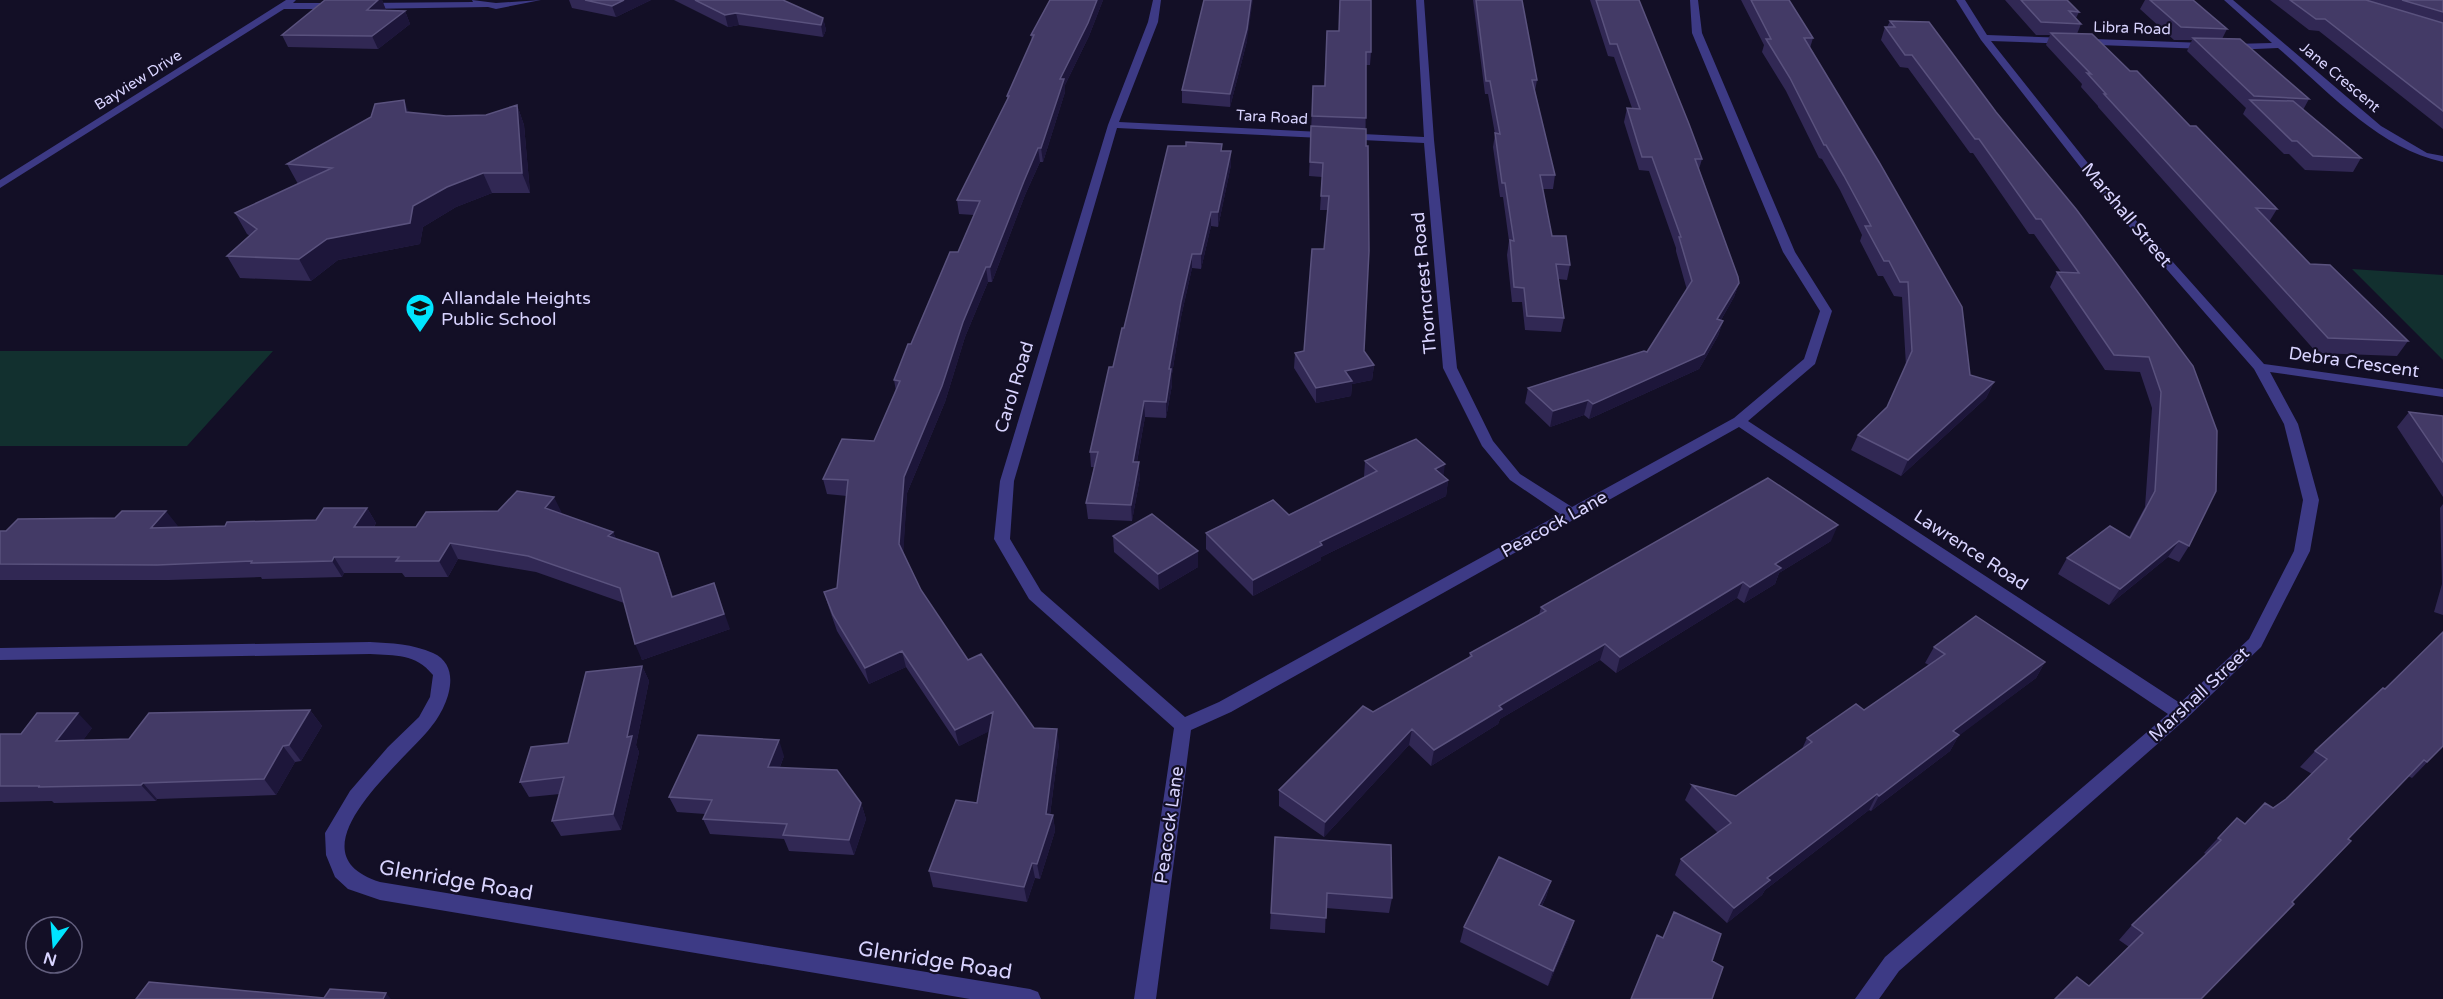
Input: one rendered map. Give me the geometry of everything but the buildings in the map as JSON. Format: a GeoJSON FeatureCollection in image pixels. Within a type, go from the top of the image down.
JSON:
{"type":"FeatureCollection","features":[{"type":"Feature","properties":{"kind":"street","name":"Bayview Drive"},"geometry":{"type":"LineString","coordinates":[[0,185],[292,0]]}},
{"type":"Feature","properties":{"kind":"street"},"geometry":{"type":"LineString","coordinates":[[474,0],[485,5]]}},
{"type":"Feature","properties":{"kind":"street"},"geometry":{"type":"LineString","coordinates":[[354,6],[510,6],[537,0]]}},
{"type":"Feature","properties":{"kind":"street","name":"Carol Road"},"geometry":{"type":"LineString","coordinates":[[1157,0],[1153,22],[1113,125],[1007,481],[1002,539],[1035,595],[1183,726]]}},
{"type":"Feature","properties":{"kind":"street","name":"Thorncrest Road"},"geometry":{"type":"LineString","coordinates":[[1420,0],[1429,140],[1450,368],[1487,443],[1494,452],[1515,477],[1571,514]]}},
{"type":"Feature","properties":{"kind":"street","name":"Peacock Lane"},"geometry":{"type":"LineString","coordinates":[[1145,999],[1183,726],[1225,707],[1739,421],[1810,361],[1826,311],[1784,241],[1697,33],[1694,0]]}},
{"type":"Feature","properties":{"kind":"street","name":"Marshall Street"},"geometry":{"type":"LineString","coordinates":[[1866,999],[1892,964],[2181,713],[2255,643],[2302,551],[2311,500],[2291,424],[2260,367],[2110,198],[1984,38],[1960,0]]}},
{"type":"Feature","properties":{"kind":"street","name":"Jane Crescent"},"geometry":{"type":"LineString","coordinates":[[2228,0],[2377,128],[2424,155],[2443,159]]}},
{"type":"Feature","properties":{"kind":"street"},"geometry":{"type":"LineString","coordinates":[[282,6],[342,6]]}},
{"type":"Feature","properties":{"kind":"street","name":"Libra Road"},"geometry":{"type":"LineString","coordinates":[[1984,38],[2232,46],[2280,45]]}},
{"type":"Feature","properties":{"kind":"street","name":"Tara Road"},"geometry":{"type":"LineString","coordinates":[[1113,125],[1429,140]]}},
{"type":"Feature","properties":{"kind":"street","name":"Debra Crescent"},"geometry":{"type":"LineString","coordinates":[[2260,367],[2443,393]]}},
{"type":"Feature","properties":{"kind":"street","name":"Lawrence Road"},"geometry":{"type":"LineString","coordinates":[[1739,421],[2181,713]]}},
{"type":"Feature","properties":{"kind":"street","name":"Glenridge Road"},"geometry":{"type":"LineString","coordinates":[[0,654],[370,648],[401,650],[429,658],[442,673],[442,685],[433,710],[425,722],[394,752],[357,797],[335,833],[336,855],[342,871],[355,883],[380,891],[1030,999]]}},
{"type":"Feature","properties":{"kind":"green space"},"geometry":{"type":"Polygon","coordinates":[[[2352,269],[2443,275],[2443,360],[2352,269]]]}},
{"type":"Feature","properties":{"kind":"green space"},"geometry":{"type":"Polygon","coordinates":[[[0,351],[273,351],[187,446],[0,446],[0,351]]]}},
{"type":"Feature","properties":{"kind":"place","name":"Allandale Heights Public School"},"geometry":{"type":"Point","coordinates":[420,334]}}]}
